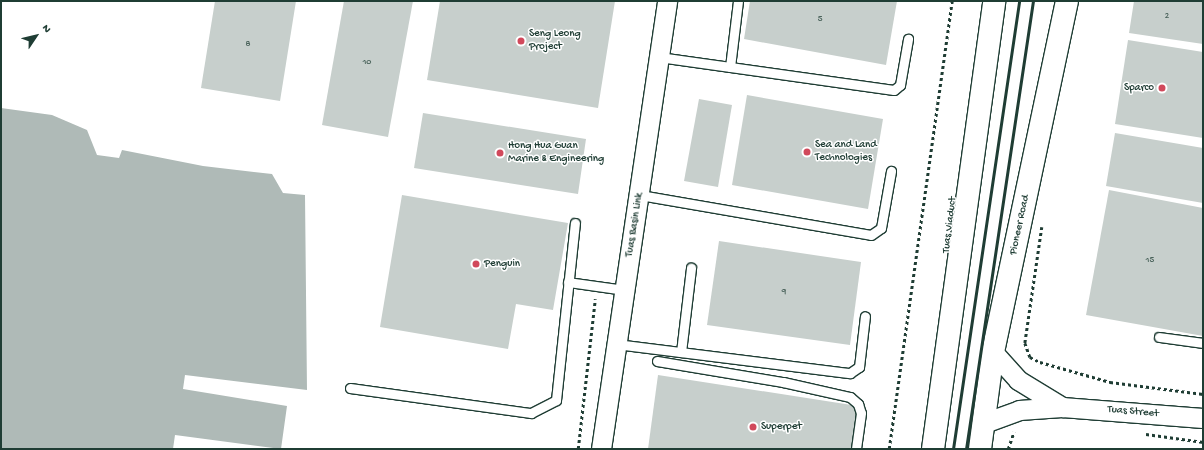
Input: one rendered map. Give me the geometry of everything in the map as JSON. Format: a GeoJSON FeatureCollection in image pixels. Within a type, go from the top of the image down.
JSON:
{"type":"FeatureCollection","features":[{"type":"Feature","properties":{"kind":"main road","name":"Tuas Viaduct"},"geometry":{"type":"LineString","coordinates":[[920,449],[979,1]]}},
{"type":"Feature","properties":{"kind":"main road"},"geometry":{"type":"LineString","coordinates":[[933,449],[994,1]]}},
{"type":"Feature","properties":{"kind":"main road","name":"Pioneer Road"},"geometry":{"type":"LineString","coordinates":[[980,449],[993,352],[1067,1]]}},
{"type":"Feature","properties":{"kind":"street","name":"Tuas Basin Link"},"geometry":{"type":"LineString","coordinates":[[601,449],[640,195],[667,1]]}},
{"type":"Feature","properties":{"kind":"street","name":"Tuas Street"},"geometry":{"type":"LineString","coordinates":[[993,352],[1018,380],[1062,407]]}},
{"type":"Feature","properties":{"kind":"street","name":"Tuas Street"},"geometry":{"type":"LineString","coordinates":[[984,422],[1019,410],[1062,407],[1203,418]]}},
{"type":"Feature","properties":{"kind":"lane"},"geometry":{"type":"LineString","coordinates":[[730,67],[738,1]]}},
{"type":"Feature","properties":{"kind":"lane"},"geometry":{"type":"LineString","coordinates":[[659,57],[894,90],[900,85],[908,39]]}},
{"type":"Feature","properties":{"kind":"lane"},"geometry":{"type":"LineString","coordinates":[[640,195],[871,235],[881,228],[891,171]]}},
{"type":"Feature","properties":{"kind":"lane"},"geometry":{"type":"LineString","coordinates":[[350,388],[531,413],[556,400],[568,282],[576,223]]}},
{"type":"Feature","properties":{"kind":"lane"},"geometry":{"type":"LineString","coordinates":[[681,352],[691,268]]}},
{"type":"Feature","properties":{"kind":"lane"},"geometry":{"type":"LineString","coordinates":[[568,282],[625,290]]}},
{"type":"Feature","properties":{"kind":"lane"},"geometry":{"type":"LineString","coordinates":[[616,344],[850,373],[859,367],[865,316]]}},
{"type":"Feature","properties":{"kind":"lane"},"geometry":{"type":"LineString","coordinates":[[1158,337],[1203,343]]}},
{"type":"Feature","properties":{"kind":"lane"},"geometry":{"type":"LineString","coordinates":[[658,361],[783,382],[850,397],[858,404],[861,413],[856,449]]}},
{"type":"Feature","properties":{"kind":"path"},"geometry":{"type":"LineString","coordinates":[[889,449],[952,1]]}},
{"type":"Feature","properties":{"kind":"path"},"geometry":{"type":"LineString","coordinates":[[1035,274],[1025,343],[1030,357],[1040,362],[1110,382],[1203,394]]}},
{"type":"Feature","properties":{"kind":"path"},"geometry":{"type":"LineString","coordinates":[[578,449],[596,286]]}},
{"type":"Feature","properties":{"kind":"path"},"geometry":{"type":"LineString","coordinates":[[1008,449],[1016,428]]}},
{"type":"Feature","properties":{"kind":"path"},"geometry":{"type":"LineString","coordinates":[[1141,434],[1203,442]]}},
{"type":"Feature","properties":{"kind":"shaded area"},"geometry":{"type":"Polygon","coordinates":[[[1,108],[52,115],[87,130],[97,155],[119,158],[122,150],[203,166],[272,174],[283,193],[305,195],[307,390],[185,375],[183,389],[287,406],[281,449],[175,435],[173,449],[1,449],[1,108]]]}},
{"type":"Feature","properties":{"kind":"building"},"geometry":{"type":"Polygon","coordinates":[[[215,1],[296,1],[280,101],[201,88],[215,1]]]}},
{"type":"Feature","properties":{"kind":"building"},"geometry":{"type":"Polygon","coordinates":[[[344,1],[413,1],[388,137],[322,125],[344,1]]]}},
{"type":"Feature","properties":{"kind":"building","name":"Seng Leong Project"},"geometry":{"type":"Polygon","coordinates":[[[440,1],[615,1],[598,108],[427,80],[440,1]]]}},
{"type":"Feature","properties":{"kind":"building"},"geometry":{"type":"Polygon","coordinates":[[[750,1],[897,1],[886,65],[744,39],[750,1]]]}},
{"type":"Feature","properties":{"kind":"building"},"geometry":{"type":"Polygon","coordinates":[[[1134,1],[1203,1],[1203,44],[1129,33],[1134,1]]]}},
{"type":"Feature","properties":{"kind":"building","name":"Sparco"},"geometry":{"type":"Polygon","coordinates":[[[1128,40],[1203,52],[1203,138],[1115,124],[1128,40]]]}},
{"type":"Feature","properties":{"kind":"building","name":"Sea and Land Technologies"},"geometry":{"type":"Polygon","coordinates":[[[747,95],[883,119],[868,209],[732,185],[747,95]]]}},
{"type":"Feature","properties":{"kind":"building"},"geometry":{"type":"Polygon","coordinates":[[[699,99],[732,105],[718,187],[684,181],[699,99]]]}},
{"type":"Feature","properties":{"kind":"building","name":"Hong Hua Guan Marine & Engineering"},"geometry":{"type":"Polygon","coordinates":[[[423,113],[586,139],[578,194],[414,168],[423,113]]]}},
{"type":"Feature","properties":{"kind":"building"},"geometry":{"type":"Polygon","coordinates":[[[1115,133],[1203,148],[1203,203],[1106,186],[1115,133]]]}},
{"type":"Feature","properties":{"kind":"building"},"geometry":{"type":"Polygon","coordinates":[[[1109,190],[1203,208],[1203,336],[1086,315],[1109,190]]]}},
{"type":"Feature","properties":{"kind":"building","name":"Penguin"},"geometry":{"type":"Polygon","coordinates":[[[402,195],[568,223],[553,310],[516,304],[508,349],[380,327],[402,195]]]}},
{"type":"Feature","properties":{"kind":"building"},"geometry":{"type":"Polygon","coordinates":[[[719,241],[861,262],[850,345],[707,325],[719,241]]]}},
{"type":"Feature","properties":{"kind":"building","name":"Superpet"},"geometry":{"type":"Polygon","coordinates":[[[658,375],[858,406],[851,449],[648,449],[658,375]]]}},
{"type":"Feature","properties":{"kind":"railway"},"geometry":{"type":"LineString","coordinates":[[953,449],[1019,1]]}},
{"type":"Feature","properties":{"kind":"railway"},"geometry":{"type":"LineString","coordinates":[[966,449],[1033,1]]}},
{"type":"Feature","properties":{"kind":"place","name":"Seng Leong Project"},"geometry":{"type":"Point","coordinates":[521,41]}},
{"type":"Feature","properties":{"kind":"place","name":"Sparco"},"geometry":{"type":"Point","coordinates":[1162,88]}},
{"type":"Feature","properties":{"kind":"place","name":"Sea and Land Technologies"},"geometry":{"type":"Point","coordinates":[807,152]}},
{"type":"Feature","properties":{"kind":"place","name":"Hong Hua Guan Marine & Engineering"},"geometry":{"type":"Point","coordinates":[500,153]}},
{"type":"Feature","properties":{"kind":"place","name":"Penguin"},"geometry":{"type":"Point","coordinates":[476,264]}},
{"type":"Feature","properties":{"kind":"place","name":"Superpet"},"geometry":{"type":"Point","coordinates":[753,427]}}]}
